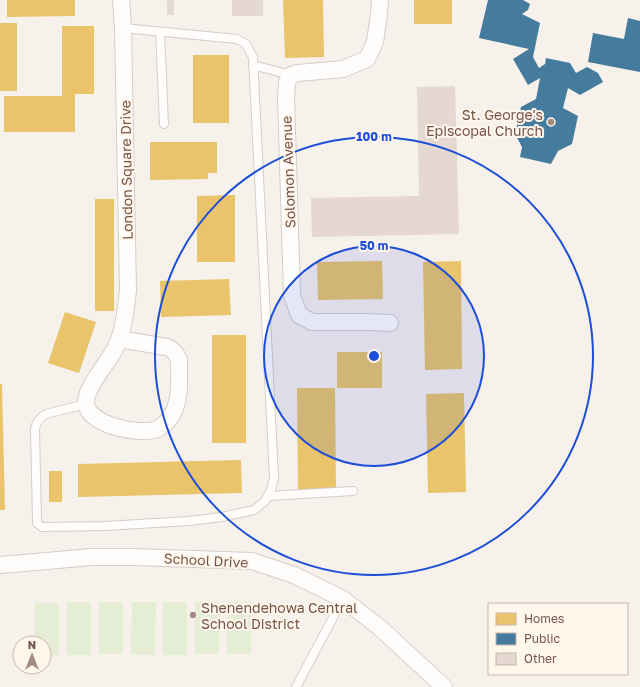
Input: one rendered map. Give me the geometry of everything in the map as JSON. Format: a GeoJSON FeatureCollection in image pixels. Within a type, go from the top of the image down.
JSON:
{"type":"FeatureCollection","features":[{"type":"Feature","properties":{"kind":"street","name":"London Square Drive"},"geometry":{"type":"LineString","coordinates":[[86,404],[88,392],[113,352],[119,339],[128,290],[122,0]]}},
{"type":"Feature","properties":{"kind":"street"},"geometry":{"type":"LineString","coordinates":[[291,75],[344,69],[367,59],[375,42],[380,14],[380,0]]}},
{"type":"Feature","properties":{"kind":"street","name":"Solomon Avenue"},"geometry":{"type":"LineString","coordinates":[[291,75],[287,82],[286,105],[292,295],[299,315],[312,322],[390,323]]}},
{"type":"Feature","properties":{"kind":"street"},"geometry":{"type":"LineString","coordinates":[[86,404],[91,414],[96,418],[119,428],[131,431],[157,429],[172,416],[178,394],[179,360],[173,349],[119,339]]}},
{"type":"Feature","properties":{"kind":"street","name":"School Drive"},"geometry":{"type":"LineString","coordinates":[[0,565],[92,556],[134,556],[252,561],[294,575],[343,599],[379,627],[444,687]]}},
{"type":"Feature","properties":{"kind":"lane"},"geometry":{"type":"LineString","coordinates":[[86,404],[46,414],[36,423],[36,520],[39,525],[46,527],[105,526],[189,521],[222,517],[254,510],[265,502],[271,490],[274,478],[253,57],[246,44],[237,39],[123,28]]}},
{"type":"Feature","properties":{"kind":"lane"},"geometry":{"type":"LineString","coordinates":[[160,32],[164,124]]}},
{"type":"Feature","properties":{"kind":"lane"},"geometry":{"type":"LineString","coordinates":[[253,65],[291,75]]}},
{"type":"Feature","properties":{"kind":"lane"},"geometry":{"type":"LineString","coordinates":[[268,496],[354,491]]}},
{"type":"Feature","properties":{"kind":"lane"},"geometry":{"type":"LineString","coordinates":[[296,687],[343,599]]}},
{"type":"Feature","properties":{"kind":"green space"},"geometry":{"type":"Polygon","coordinates":[[[67,602],[91,602],[91,655],[67,655],[67,602]]]}},
{"type":"Feature","properties":{"kind":"green space"},"geometry":{"type":"Polygon","coordinates":[[[99,602],[123,602],[123,654],[99,654],[99,602]]]}},
{"type":"Feature","properties":{"kind":"green space"},"geometry":{"type":"Polygon","coordinates":[[[132,602],[156,602],[155,655],[131,654],[132,602]]]}},
{"type":"Feature","properties":{"kind":"green space"},"geometry":{"type":"Polygon","coordinates":[[[163,602],[187,602],[187,655],[163,655],[163,602]]]}},
{"type":"Feature","properties":{"kind":"green space"},"geometry":{"type":"Polygon","coordinates":[[[195,602],[219,602],[219,654],[195,654],[195,602]]]}},
{"type":"Feature","properties":{"kind":"green space"},"geometry":{"type":"Polygon","coordinates":[[[228,602],[252,602],[251,654],[227,654],[228,602]]]}},
{"type":"Feature","properties":{"kind":"green space"},"geometry":{"type":"Polygon","coordinates":[[[35,603],[59,603],[59,655],[52,655],[52,635],[35,635],[35,603]]]}},
{"type":"Feature","properties":{"kind":"building: Homes"},"geometry":{"type":"Polygon","coordinates":[[[7,0],[75,0],[75,16],[7,17],[7,0]]]}},
{"type":"Feature","properties":{"kind":"building: Homes"},"geometry":{"type":"Polygon","coordinates":[[[283,0],[323,0],[324,57],[285,58],[283,0]]]}},
{"type":"Feature","properties":{"kind":"building: Homes"},"geometry":{"type":"Polygon","coordinates":[[[414,0],[452,0],[452,24],[414,24],[414,0]]]}},
{"type":"Feature","properties":{"kind":"building: Homes"},"geometry":{"type":"Polygon","coordinates":[[[0,23],[17,23],[17,91],[0,91],[0,23]]]}},
{"type":"Feature","properties":{"kind":"building: Homes"},"geometry":{"type":"Polygon","coordinates":[[[62,26],[94,26],[94,94],[75,94],[75,132],[4,132],[4,96],[62,96],[62,26]]]}},
{"type":"Feature","properties":{"kind":"building: Homes"},"geometry":{"type":"Polygon","coordinates":[[[193,55],[229,55],[229,123],[193,123],[193,55]]]}},
{"type":"Feature","properties":{"kind":"building: Homes"},"geometry":{"type":"Polygon","coordinates":[[[150,142],[217,142],[217,173],[208,173],[208,179],[150,180],[150,142]]]}},
{"type":"Feature","properties":{"kind":"building: Homes"},"geometry":{"type":"Polygon","coordinates":[[[235,195],[235,262],[197,262],[197,196],[235,195]]]}},
{"type":"Feature","properties":{"kind":"building: Homes"},"geometry":{"type":"Polygon","coordinates":[[[95,199],[114,199],[114,311],[95,311],[95,199]]]}},
{"type":"Feature","properties":{"kind":"building: Homes"},"geometry":{"type":"Polygon","coordinates":[[[382,261],[383,299],[318,300],[317,262],[382,261]]]}},
{"type":"Feature","properties":{"kind":"building: Homes"},"geometry":{"type":"Polygon","coordinates":[[[461,261],[462,369],[425,370],[423,262],[461,261]]]}},
{"type":"Feature","properties":{"kind":"building: Homes"},"geometry":{"type":"Polygon","coordinates":[[[229,279],[231,315],[161,317],[160,281],[229,279]]]}},
{"type":"Feature","properties":{"kind":"building: Homes"},"geometry":{"type":"Polygon","coordinates":[[[65,312],[96,322],[79,373],[48,363],[65,312]]]}},
{"type":"Feature","properties":{"kind":"building: Homes"},"geometry":{"type":"Polygon","coordinates":[[[212,335],[246,335],[246,443],[212,443],[212,335]]]}},
{"type":"Feature","properties":{"kind":"building: Homes"},"geometry":{"type":"Polygon","coordinates":[[[337,352],[382,352],[382,388],[337,388],[337,352]]]}},
{"type":"Feature","properties":{"kind":"building: Homes"},"geometry":{"type":"Polygon","coordinates":[[[0,384],[2,384],[5,510],[0,510],[0,384]]]}},
{"type":"Feature","properties":{"kind":"building: Homes"},"geometry":{"type":"Polygon","coordinates":[[[297,388],[335,388],[336,489],[298,490],[297,388]]]}},
{"type":"Feature","properties":{"kind":"building: Homes"},"geometry":{"type":"Polygon","coordinates":[[[464,393],[466,492],[428,493],[426,394],[464,393]]]}},
{"type":"Feature","properties":{"kind":"building: Homes"},"geometry":{"type":"Polygon","coordinates":[[[241,460],[242,493],[78,497],[78,464],[241,460]]]}},
{"type":"Feature","properties":{"kind":"building: Homes"},"geometry":{"type":"Polygon","coordinates":[[[49,471],[62,471],[62,502],[49,502],[49,471]]]}},
{"type":"Feature","properties":{"kind":"building: Public"},"geometry":{"type":"Polygon","coordinates":[[[488,0],[523,0],[530,4],[528,10],[522,14],[540,23],[533,57],[539,68],[545,64],[546,58],[570,63],[576,73],[587,67],[598,73],[603,82],[580,95],[568,88],[563,108],[578,116],[572,144],[558,151],[551,164],[520,157],[522,147],[515,134],[521,107],[536,99],[540,78],[528,85],[513,59],[529,49],[479,38],[488,0]]]}},
{"type":"Feature","properties":{"kind":"building: Public"},"geometry":{"type":"Polygon","coordinates":[[[628,18],[640,21],[640,72],[588,62],[593,33],[624,39],[628,18]]]}},
{"type":"Feature","properties":{"kind":"building: Other"},"geometry":{"type":"Polygon","coordinates":[[[167,0],[174,0],[174,15],[167,15],[167,0]]]}},
{"type":"Feature","properties":{"kind":"building: Other"},"geometry":{"type":"Polygon","coordinates":[[[232,0],[263,0],[263,16],[232,16],[232,0]]]}},
{"type":"Feature","properties":{"kind":"building: Other"},"geometry":{"type":"Polygon","coordinates":[[[455,86],[459,234],[312,237],[311,198],[419,196],[417,87],[455,86]]]}},
{"type":"Feature","properties":{"kind":"place","name":"St. George's Episcopal Church"},"geometry":{"type":"Point","coordinates":[551,122]}},
{"type":"Feature","properties":{"kind":"place","name":"Shenendehowa Central School District"},"geometry":{"type":"Point","coordinates":[193,615]}}]}
